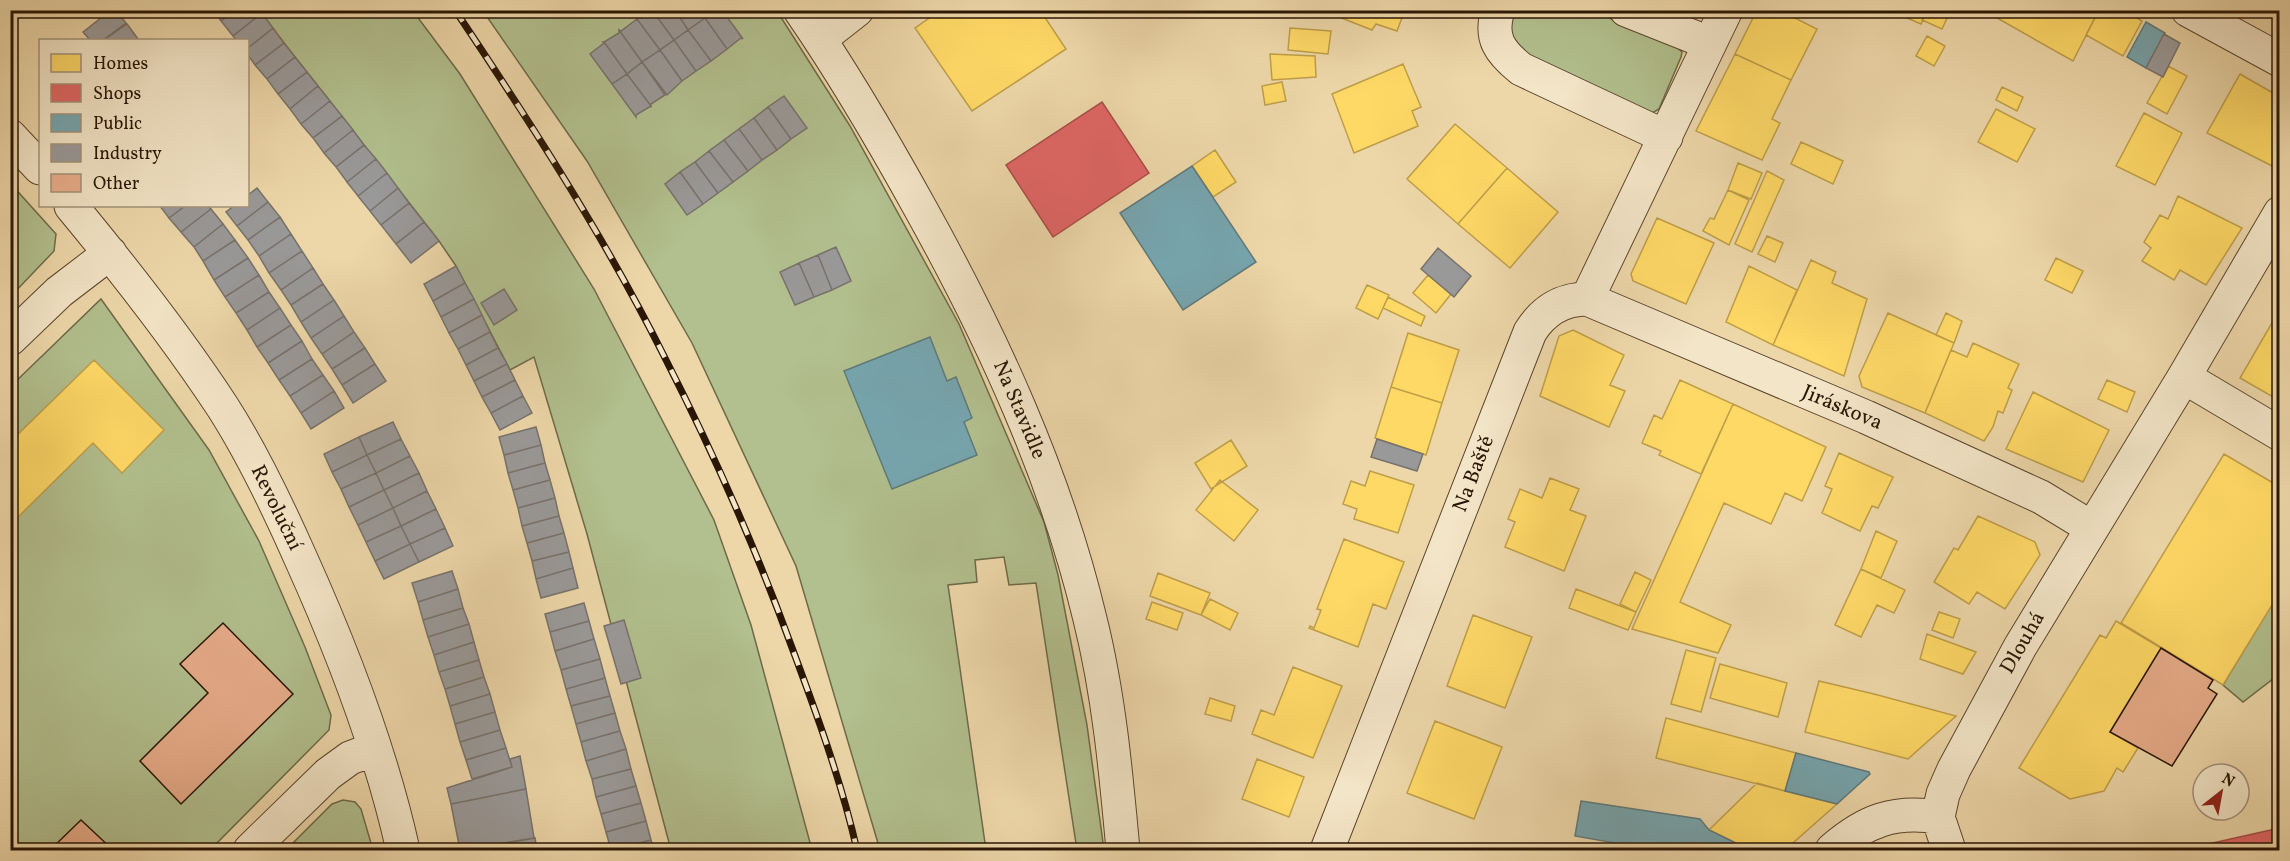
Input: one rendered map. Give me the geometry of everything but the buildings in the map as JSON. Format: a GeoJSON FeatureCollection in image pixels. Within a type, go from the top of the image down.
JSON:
{"type":"FeatureCollection","features":[{"type":"Feature","properties":{"kind":"street","name":"Na Stavidle"},"geometry":{"type":"LineString","coordinates":[[800,10],[857,97],[945,253],[995,355],[1042,462],[1070,544],[1091,622],[1110,723],[1123,850]]}},
{"type":"Feature","properties":{"kind":"street"},"geometry":{"type":"LineString","coordinates":[[819,39],[857,10]]}},
{"type":"Feature","properties":{"kind":"street"},"geometry":{"type":"LineString","coordinates":[[1498,10],[1495,21],[1498,43],[1503,55],[1521,69],[1666,136]]}},
{"type":"Feature","properties":{"kind":"street"},"geometry":{"type":"LineString","coordinates":[[1626,10],[1709,44]]}},
{"type":"Feature","properties":{"kind":"street"},"geometry":{"type":"LineString","coordinates":[[1587,299],[1726,10]]}},
{"type":"Feature","properties":{"kind":"street"},"geometry":{"type":"LineString","coordinates":[[2188,10],[2280,60]]}},
{"type":"Feature","properties":{"kind":"street"},"geometry":{"type":"LineString","coordinates":[[10,136],[39,167]]}},
{"type":"Feature","properties":{"kind":"street","name":"Revoluční"},"geometry":{"type":"LineString","coordinates":[[72,207],[110,253],[222,406],[260,472],[318,596],[349,672],[403,850]]}},
{"type":"Feature","properties":{"kind":"street","name":"Dlouhá"},"geometry":{"type":"LineString","coordinates":[[1938,817],[1943,794],[1959,759],[2020,647],[2184,377],[2280,213]]}},
{"type":"Feature","properties":{"kind":"street"},"geometry":{"type":"LineString","coordinates":[[10,339],[59,292],[110,253]]}},
{"type":"Feature","properties":{"kind":"street","name":"Jiráskova"},"geometry":{"type":"LineString","coordinates":[[1587,299],[1876,422],[2041,497],[2092,528]]}},
{"type":"Feature","properties":{"kind":"street","name":"Na Baště"},"geometry":{"type":"LineString","coordinates":[[1327,850],[1530,332],[1537,320],[1548,310],[1566,301],[1587,299]]}},
{"type":"Feature","properties":{"kind":"street"},"geometry":{"type":"LineString","coordinates":[[2184,377],[2280,434]]}},
{"type":"Feature","properties":{"kind":"street"},"geometry":{"type":"LineString","coordinates":[[250,850],[327,774],[350,758],[374,749]]}},
{"type":"Feature","properties":{"kind":"street"},"geometry":{"type":"LineString","coordinates":[[1832,850],[1854,833],[1887,818],[1912,814],[1938,817],[1949,850]]}},
{"type":"Feature","properties":{"kind":"green space"},"geometry":{"type":"Polygon","coordinates":[[[259,11],[413,11],[460,74],[594,289],[714,520],[751,625],[812,850],[671,850],[587,534],[534,357],[510,370],[456,266],[439,241],[259,11]]]}},
{"type":"Feature","properties":{"kind":"green space"},"geometry":{"type":"Polygon","coordinates":[[[483,11],[777,11],[850,126],[959,324],[1044,522],[1058,575],[1087,725],[1104,850],[1077,850],[1036,583],[1009,585],[1004,557],[975,560],[977,582],[948,585],[986,850],[880,850],[796,566],[692,343],[587,161],[483,11]]]}},
{"type":"Feature","properties":{"kind":"green space"},"geometry":{"type":"Polygon","coordinates":[[[1514,11],[1592,11],[1672,43],[1682,52],[1659,109],[1649,115],[1540,68],[1508,39],[1514,11]]]}},
{"type":"Feature","properties":{"kind":"green space"},"geometry":{"type":"Polygon","coordinates":[[[11,184],[56,234],[54,251],[11,296],[11,184]]]}},
{"type":"Feature","properties":{"kind":"green space"},"geometry":{"type":"Polygon","coordinates":[[[101,299],[209,450],[259,541],[305,647],[331,715],[329,730],[210,850],[11,850],[11,386],[101,299]]]}},
{"type":"Feature","properties":{"kind":"green space"},"geometry":{"type":"Polygon","coordinates":[[[2279,592],[2279,677],[2243,702],[2223,685],[2279,592]]]}},
{"type":"Feature","properties":{"kind":"green space"},"geometry":{"type":"Polygon","coordinates":[[[343,800],[355,802],[361,809],[373,850],[286,850],[332,804],[343,800]]]}},
{"type":"Feature","properties":{"kind":"railway"},"geometry":{"type":"LineString","coordinates":[[455,10],[538,137],[617,267],[699,427],[748,535],[791,645],[836,772],[857,850]]}}]}
